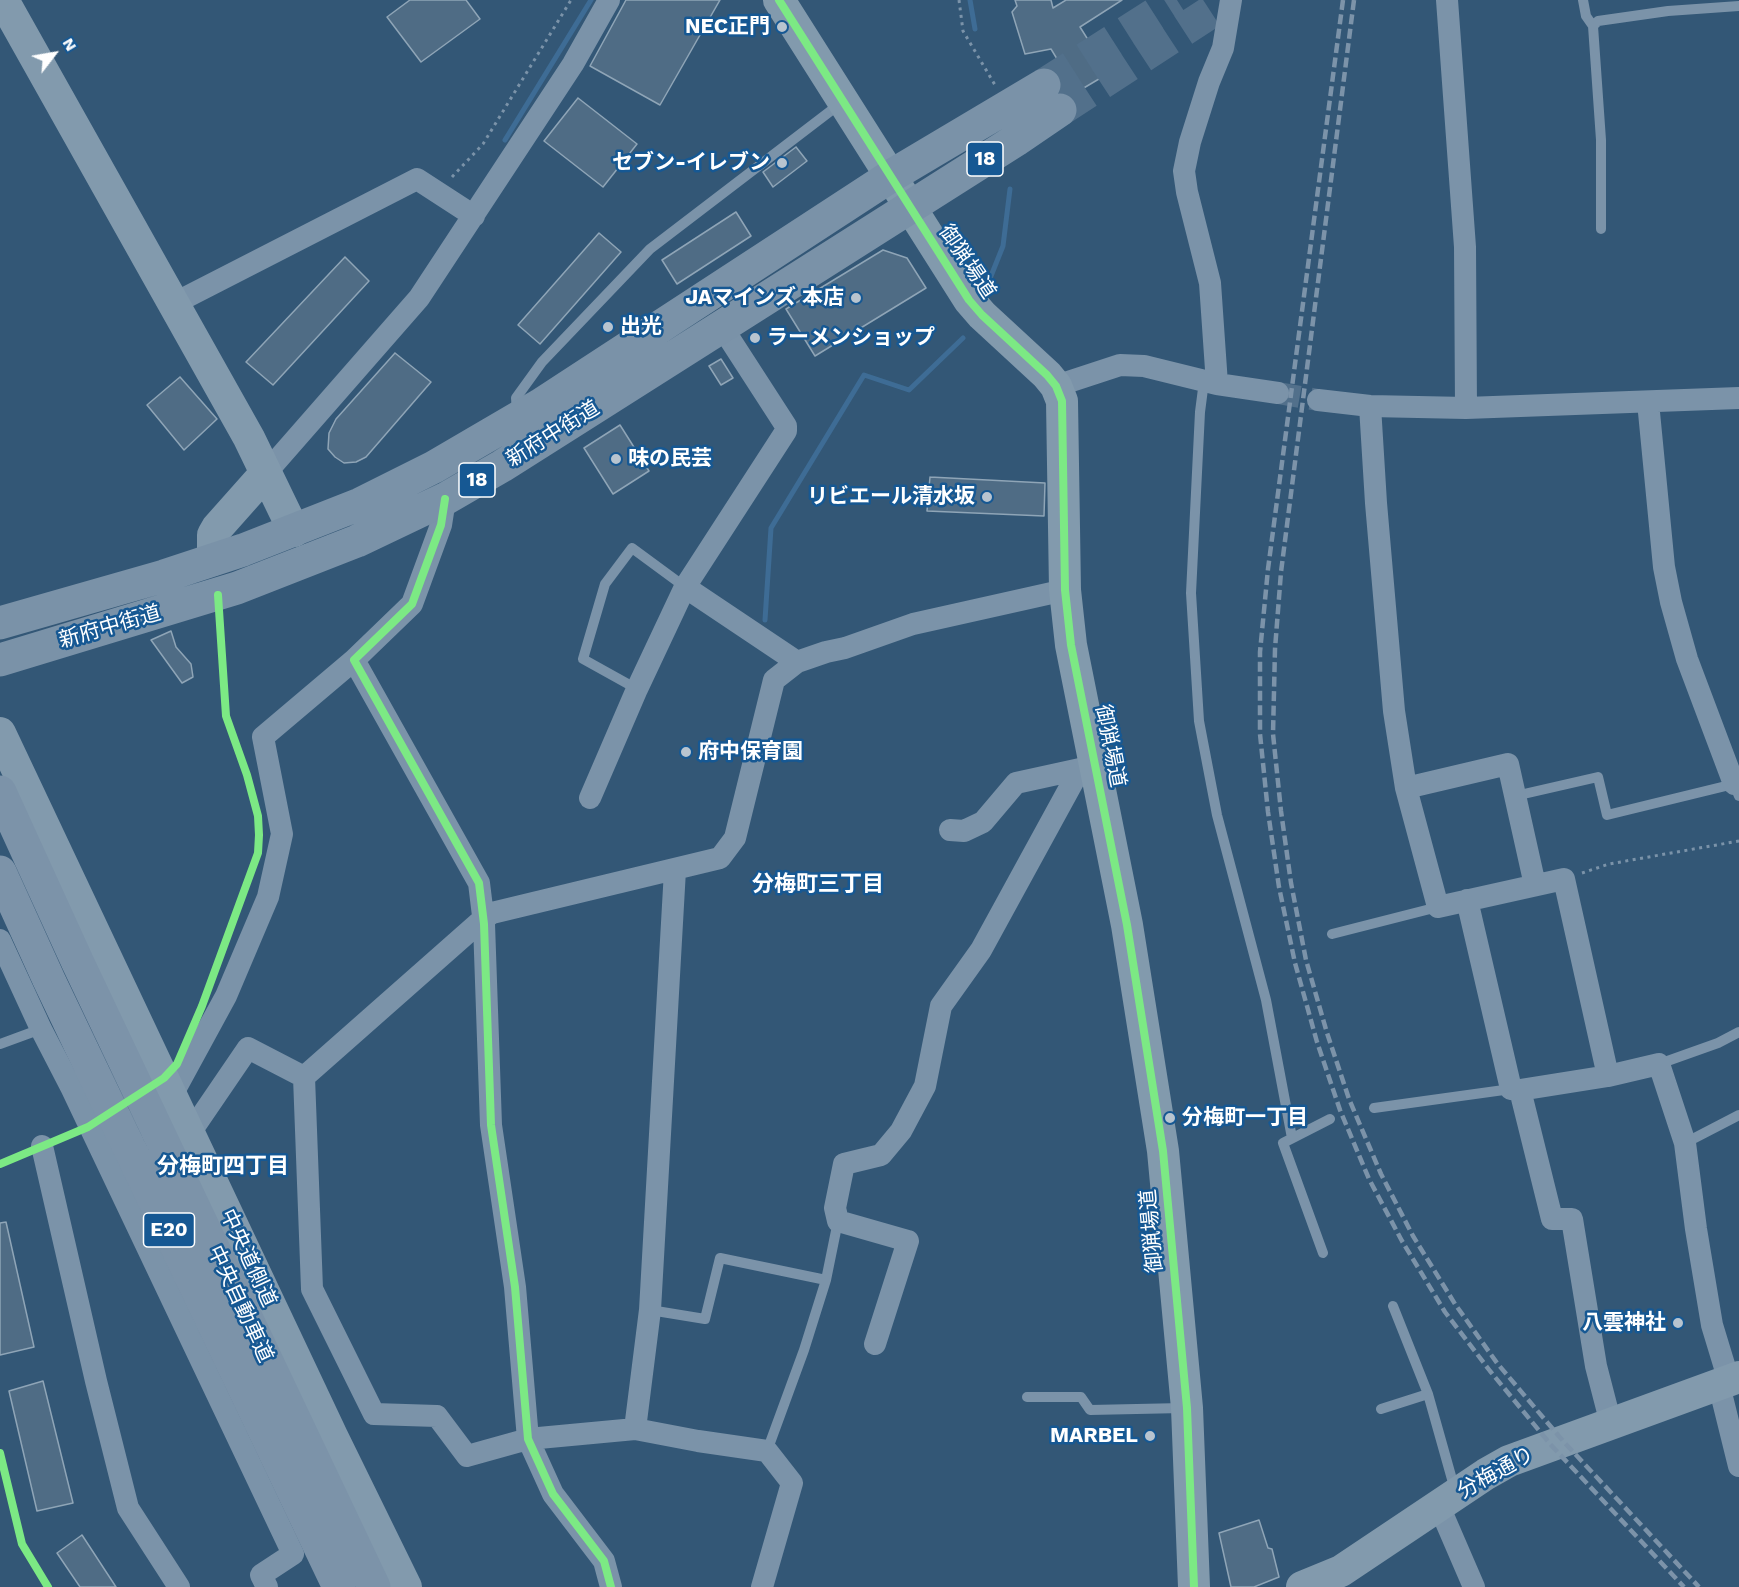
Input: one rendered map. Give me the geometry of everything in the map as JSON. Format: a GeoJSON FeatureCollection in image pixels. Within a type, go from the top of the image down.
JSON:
{"type":"FeatureCollection","features":[{"type":"Feature","properties":{"kind":"highway","name":"中央自動車道"},"geometry":{"type":"LineString","coordinates":[[0,792],[78,963],[374,1587]]}},
{"type":"Feature","properties":{"kind":"highway","name":"中央自動車道"},"geometry":{"type":"LineString","coordinates":[[0,872],[49,980],[339,1587]]}},
{"type":"Feature","properties":{"kind":"main road","name":"新府中街道"},"geometry":{"type":"LineString","coordinates":[[0,623],[213,560],[294,531],[397,486],[518,418],[891,176],[1052,98],[910,207],[502,466],[445,499],[357,542],[237,588],[0,660]]}},
{"type":"Feature","properties":{"kind":"street"},"geometry":{"type":"LineString","coordinates":[[213,560],[213,535],[217,528],[419,298],[573,64],[609,0]]}},
{"type":"Feature","properties":{"kind":"street","name":"御猟場道"},"geometry":{"type":"LineString","coordinates":[[779,0],[969,300],[982,315],[1047,375],[1056,386],[1062,401],[1065,590],[1071,645],[1088,767],[1127,925],[1163,1151],[1187,1408],[1194,1587]]}},
{"type":"Feature","properties":{"kind":"street"},"geometry":{"type":"LineString","coordinates":[[1210,383],[1210,283],[1187,192],[1184,171],[1190,142],[1223,48],[1231,0]]}},
{"type":"Feature","properties":{"kind":"street"},"geometry":{"type":"LineString","coordinates":[[1447,0],[1465,248],[1466,408]]}},
{"type":"Feature","properties":{"kind":"street"},"geometry":{"type":"LineString","coordinates":[[4,9],[249,438],[294,531]]}},
{"type":"Feature","properties":{"kind":"street"},"geometry":{"type":"LineString","coordinates":[[173,304],[417,179],[474,216]]}},
{"type":"Feature","properties":{"kind":"street"},"geometry":{"type":"LineString","coordinates":[[590,798],[637,689],[685,587],[786,431],[786,426],[722,327]]}},
{"type":"Feature","properties":{"kind":"street"},"geometry":{"type":"LineString","coordinates":[[1056,386],[1120,365],[1144,366],[1210,383],[1278,393]]}},
{"type":"Feature","properties":{"kind":"street"},"geometry":{"type":"LineString","coordinates":[[1318,400],[1370,406],[1466,408],[1739,398]]}},
{"type":"Feature","properties":{"kind":"street"},"geometry":{"type":"LineString","coordinates":[[1648,402],[1664,567],[1671,602],[1687,659],[1736,790]]}},
{"type":"Feature","properties":{"kind":"street"},"geometry":{"type":"LineString","coordinates":[[1370,406],[1394,711],[1406,788],[1438,906],[1564,879],[1608,1076]]}},
{"type":"Feature","properties":{"kind":"street"},"geometry":{"type":"LineString","coordinates":[[171,1097],[226,996],[268,897],[282,834],[263,737],[354,660],[412,604],[441,525],[445,499]]}},
{"type":"Feature","properties":{"kind":"street"},"geometry":{"type":"LineString","coordinates":[[685,587],[797,662]]}},
{"type":"Feature","properties":{"kind":"street"},"geometry":{"type":"LineString","coordinates":[[304,1077],[492,913],[720,858],[735,838],[774,680],[797,662],[913,624],[1065,590]]}},
{"type":"Feature","properties":{"kind":"street"},"geometry":{"type":"LineString","coordinates":[[354,660],[479,883],[483,919],[491,1125],[515,1287],[528,1439],[553,1494],[604,1561],[611,1587]]}},
{"type":"Feature","properties":{"kind":"street","name":"中央道側道"},"geometry":{"type":"LineString","coordinates":[[0,733],[405,1587]]}},
{"type":"Feature","properties":{"kind":"street"},"geometry":{"type":"LineString","coordinates":[[1406,788],[1508,764],[1535,885]]}},
{"type":"Feature","properties":{"kind":"street"},"geometry":{"type":"LineString","coordinates":[[950,830],[964,831],[983,822],[1016,783],[1088,767]]}},
{"type":"Feature","properties":{"kind":"street"},"geometry":{"type":"LineString","coordinates":[[875,1344],[908,1241],[838,1221],[835,1208],[844,1164],[881,1155],[902,1131],[925,1086],[941,1006],[981,950],[1088,767]]}},
{"type":"Feature","properties":{"kind":"street"},"geometry":{"type":"LineString","coordinates":[[634,1429],[650,1310],[675,870]]}},
{"type":"Feature","properties":{"kind":"street"},"geometry":{"type":"LineString","coordinates":[[1467,900],[1515,1090],[1552,1219],[1572,1219],[1596,1366],[1611,1424]]}},
{"type":"Feature","properties":{"kind":"street"},"geometry":{"type":"LineString","coordinates":[[0,940],[293,1554],[261,1575],[267,1587]]}},
{"type":"Feature","properties":{"kind":"street"},"geometry":{"type":"LineString","coordinates":[[190,1133],[248,1048],[304,1077]]}},
{"type":"Feature","properties":{"kind":"street"},"geometry":{"type":"LineString","coordinates":[[1515,1090],[1608,1076],[1659,1064],[1685,1143],[1712,1325],[1729,1381],[1739,1466]]}},
{"type":"Feature","properties":{"kind":"street"},"geometry":{"type":"LineString","coordinates":[[304,1077],[312,1289],[374,1414],[437,1416],[467,1456],[528,1439],[634,1429],[767,1451],[792,1483],[762,1587]]}},
{"type":"Feature","properties":{"kind":"street"},"geometry":{"type":"LineString","coordinates":[[42,1146],[128,1508],[179,1587]]}},
{"type":"Feature","properties":{"kind":"street","name":"分梅通り"},"geometry":{"type":"LineString","coordinates":[[1302,1587],[1341,1571],[1509,1461],[1729,1381]]}},
{"type":"Feature","properties":{"kind":"street"},"geometry":{"type":"LineString","coordinates":[[1447,1500],[1474,1587]]}},
{"type":"Feature","properties":{"kind":"lane"},"geometry":{"type":"LineString","coordinates":[[1582,0],[1593,26],[1602,140],[1601,229]]}},
{"type":"Feature","properties":{"kind":"lane"},"geometry":{"type":"LineString","coordinates":[[1593,26],[1598,21],[1668,11],[1739,6]]}},
{"type":"Feature","properties":{"kind":"lane"},"geometry":{"type":"LineString","coordinates":[[518,418],[516,398],[542,362],[650,249],[843,101]]}},
{"type":"Feature","properties":{"kind":"lane"},"geometry":{"type":"LineString","coordinates":[[1210,383],[1200,412],[1191,593],[1199,721],[1217,815],[1266,1000],[1292,1138]]}},
{"type":"Feature","properties":{"kind":"lane"},"geometry":{"type":"LineString","coordinates":[[637,689],[583,659],[605,584],[632,548],[685,587]]}},
{"type":"Feature","properties":{"kind":"lane"},"geometry":{"type":"LineString","coordinates":[[1515,796],[1598,777],[1607,815],[1736,790]]}},
{"type":"Feature","properties":{"kind":"lane"},"geometry":{"type":"LineString","coordinates":[[1332,934],[1438,906]]}},
{"type":"Feature","properties":{"kind":"lane"},"geometry":{"type":"LineString","coordinates":[[0,1044],[41,1029]]}},
{"type":"Feature","properties":{"kind":"lane"},"geometry":{"type":"LineString","coordinates":[[1659,1064],[1698,1051],[1739,1032]]}},
{"type":"Feature","properties":{"kind":"lane"},"geometry":{"type":"LineString","coordinates":[[1374,1108],[1515,1090]]}},
{"type":"Feature","properties":{"kind":"lane"},"geometry":{"type":"LineString","coordinates":[[1685,1143],[1739,1115]]}},
{"type":"Feature","properties":{"kind":"lane"},"geometry":{"type":"LineString","coordinates":[[1323,1253],[1283,1143],[1330,1119]]}},
{"type":"Feature","properties":{"kind":"lane"},"geometry":{"type":"LineString","coordinates":[[767,1451],[804,1350],[826,1280],[838,1221]]}},
{"type":"Feature","properties":{"kind":"lane"},"geometry":{"type":"LineString","coordinates":[[650,1310],[705,1319],[720,1258],[826,1280]]}},
{"type":"Feature","properties":{"kind":"lane"},"geometry":{"type":"LineString","coordinates":[[1393,1306],[1428,1394],[1447,1500]]}},
{"type":"Feature","properties":{"kind":"lane"},"geometry":{"type":"LineString","coordinates":[[1381,1408],[1428,1394]]}},
{"type":"Feature","properties":{"kind":"lane"},"geometry":{"type":"LineString","coordinates":[[1027,1397],[1081,1397],[1090,1410],[1187,1408]]}},
{"type":"Feature","properties":{"kind":"path"},"geometry":{"type":"LineString","coordinates":[[435,191],[459,171],[483,144],[571,0]]}},
{"type":"Feature","properties":{"kind":"path"},"geometry":{"type":"LineString","coordinates":[[959,0],[963,31],[996,86]]}},
{"type":"Feature","properties":{"kind":"path"},"geometry":{"type":"LineString","coordinates":[[1564,879],[1609,864],[1739,841]]}},
{"type":"Feature","properties":{"kind":"building"},"geometry":{"type":"Polygon","coordinates":[[[410,0],[466,0],[480,19],[421,62],[387,17],[410,0]]]}},
{"type":"Feature","properties":{"kind":"building"},"geometry":{"type":"Polygon","coordinates":[[[626,0],[720,0],[660,105],[590,66],[626,0]]]}},
{"type":"Feature","properties":{"kind":"building"},"geometry":{"type":"Polygon","coordinates":[[[1015,0],[1051,0],[1053,8],[1066,0],[1122,0],[1080,27],[1109,73],[1077,92],[1051,49],[1025,54],[1012,12],[1017,6],[1015,0]]]}},
{"type":"Feature","properties":{"kind":"building"},"geometry":{"type":"Polygon","coordinates":[[[578,98],[637,144],[603,187],[544,141],[578,98]]]}},
{"type":"Feature","properties":{"kind":"building","name":"セブン-イレブン"},"geometry":{"type":"Polygon","coordinates":[[[796,147],[807,161],[773,187],[763,172],[796,147]]]}},
{"type":"Feature","properties":{"kind":"building"},"geometry":{"type":"Polygon","coordinates":[[[736,212],[751,236],[677,284],[662,260],[736,212]]]}},
{"type":"Feature","properties":{"kind":"building"},"geometry":{"type":"Polygon","coordinates":[[[599,233],[621,252],[540,344],[518,325],[599,233]]]}},
{"type":"Feature","properties":{"kind":"building","name":"JAマインズ 本店"},"geometry":{"type":"Polygon","coordinates":[[[883,250],[907,258],[926,288],[815,356],[786,309],[883,250]]]}},
{"type":"Feature","properties":{"kind":"building"},"geometry":{"type":"Polygon","coordinates":[[[345,257],[369,281],[273,385],[246,362],[345,257]]]}},
{"type":"Feature","properties":{"kind":"building"},"geometry":{"type":"Polygon","coordinates":[[[395,353],[431,382],[366,457],[356,462],[344,463],[328,449],[329,433],[336,419],[395,353]]]}},
{"type":"Feature","properties":{"kind":"building"},"geometry":{"type":"Polygon","coordinates":[[[721,359],[733,378],[721,385],[709,366],[721,359]]]}},
{"type":"Feature","properties":{"kind":"building"},"geometry":{"type":"Polygon","coordinates":[[[180,377],[217,419],[184,450],[147,405],[180,377]]]}},
{"type":"Feature","properties":{"kind":"building","name":"味の民芸"},"geometry":{"type":"Polygon","coordinates":[[[620,425],[649,471],[613,494],[584,448],[620,425]]]}},
{"type":"Feature","properties":{"kind":"building","name":"リビエール清水坂"},"geometry":{"type":"Polygon","coordinates":[[[930,477],[1045,483],[1044,516],[927,511],[930,477]]]}},
{"type":"Feature","properties":{"kind":"building"},"geometry":{"type":"Polygon","coordinates":[[[171,631],[176,647],[191,664],[193,677],[182,683],[151,640],[171,631]]]}},
{"type":"Feature","properties":{"kind":"building"},"geometry":{"type":"Polygon","coordinates":[[[6,1222],[34,1347],[0,1355],[0,1223],[6,1222]]]}},
{"type":"Feature","properties":{"kind":"building"},"geometry":{"type":"Polygon","coordinates":[[[43,1381],[73,1503],[37,1511],[9,1391],[43,1381]]]}},
{"type":"Feature","properties":{"kind":"building"},"geometry":{"type":"Polygon","coordinates":[[[1259,1520],[1268,1548],[1272,1549],[1279,1577],[1254,1587],[1231,1587],[1219,1533],[1259,1520]]]}},
{"type":"Feature","properties":{"kind":"building"},"geometry":{"type":"Polygon","coordinates":[[[82,1535],[116,1587],[80,1587],[57,1553],[82,1535]]]}},
{"type":"Feature","properties":{"kind":"waterway"},"geometry":{"type":"LineString","coordinates":[[505,140],[591,0]]}},
{"type":"Feature","properties":{"kind":"waterway"},"geometry":{"type":"LineString","coordinates":[[970,0],[975,29]]}},
{"type":"Feature","properties":{"kind":"waterway"},"geometry":{"type":"LineString","coordinates":[[985,291],[1003,246],[1010,189]]}},
{"type":"Feature","properties":{"kind":"waterway"},"geometry":{"type":"LineString","coordinates":[[765,620],[771,528],[864,375],[909,390],[963,338]]}},
{"type":"Feature","properties":{"kind":"tunnel"},"geometry":{"type":"LineString","coordinates":[[1044,85],[1177,0]]}},
{"type":"Feature","properties":{"kind":"tunnel"},"geometry":{"type":"LineString","coordinates":[[1060,110],[1229,0]]}},
{"type":"Feature","properties":{"kind":"tunnel"},"geometry":{"type":"LineString","coordinates":[[1278,393],[1318,400]]}},
{"type":"Feature","properties":{"kind":"railway"},"geometry":{"type":"LineString","coordinates":[[1343,0],[1268,569],[1260,652],[1260,734],[1268,812],[1279,887],[1295,963],[1317,1042],[1340,1110],[1369,1179],[1402,1241],[1445,1312],[1551,1445],[1684,1587]]}},
{"type":"Feature","properties":{"kind":"railway"},"geometry":{"type":"LineString","coordinates":[[1354,0],[1281,572],[1275,649],[1273,734],[1291,883],[1306,960],[1349,1099],[1381,1174],[1413,1236],[1455,1304],[1497,1363],[1563,1441],[1699,1587]]}},
{"type":"Feature","properties":{"kind":"cycle path"},"geometry":{"type":"LineString","coordinates":[[779,0],[969,300],[982,315],[1047,375],[1056,386],[1062,401],[1065,590],[1071,645],[1127,925],[1163,1151],[1187,1408],[1194,1587]]}},
{"type":"Feature","properties":{"kind":"cycle path"},"geometry":{"type":"LineString","coordinates":[[445,499],[441,525],[412,604],[354,660],[479,883],[484,924],[491,1125],[515,1287],[528,1439],[553,1494],[604,1561],[611,1587]]}},
{"type":"Feature","properties":{"kind":"cycle path"},"geometry":{"type":"LineString","coordinates":[[0,1164],[88,1127],[164,1078],[177,1064],[202,1006],[258,853],[259,835],[258,816],[247,775],[226,716],[218,595]]}},
{"type":"Feature","properties":{"kind":"cycle path"},"geometry":{"type":"LineString","coordinates":[[0,1453],[22,1544],[48,1587]]}},
{"type":"Feature","properties":{"kind":"place","name":"NEC正門"},"geometry":{"type":"Point","coordinates":[782,27]}},
{"type":"Feature","properties":{"kind":"place","name":"セブン-イレブン"},"geometry":{"type":"Point","coordinates":[782,163]}},
{"type":"Feature","properties":{"kind":"place","name":"JAマインズ 本店"},"geometry":{"type":"Point","coordinates":[856,298]}},
{"type":"Feature","properties":{"kind":"place","name":"出光"},"geometry":{"type":"Point","coordinates":[608,327]}},
{"type":"Feature","properties":{"kind":"place","name":"ラーメンショップ"},"geometry":{"type":"Point","coordinates":[755,338]}},
{"type":"Feature","properties":{"kind":"place","name":"味の民芸"},"geometry":{"type":"Point","coordinates":[616,459]}},
{"type":"Feature","properties":{"kind":"place","name":"リビエール清水坂"},"geometry":{"type":"Point","coordinates":[987,497]}},
{"type":"Feature","properties":{"kind":"place","name":"府中保育園"},"geometry":{"type":"Point","coordinates":[686,752]}},
{"type":"Feature","properties":{"kind":"place","name":"分梅町一丁目"},"geometry":{"type":"Point","coordinates":[1170,1118]}},
{"type":"Feature","properties":{"kind":"place","name":"八雲神社"},"geometry":{"type":"Point","coordinates":[1678,1323]}},
{"type":"Feature","properties":{"kind":"place","name":"MARBEL"},"geometry":{"type":"Point","coordinates":[1150,1436]}},
{"type":"Feature","properties":{"kind":"district","name":"分梅町三丁目"},"geometry":{"type":"Point","coordinates":[818,885]}},
{"type":"Feature","properties":{"kind":"district","name":"分梅町四丁目"},"geometry":{"type":"Point","coordinates":[223,1167]}}]}
